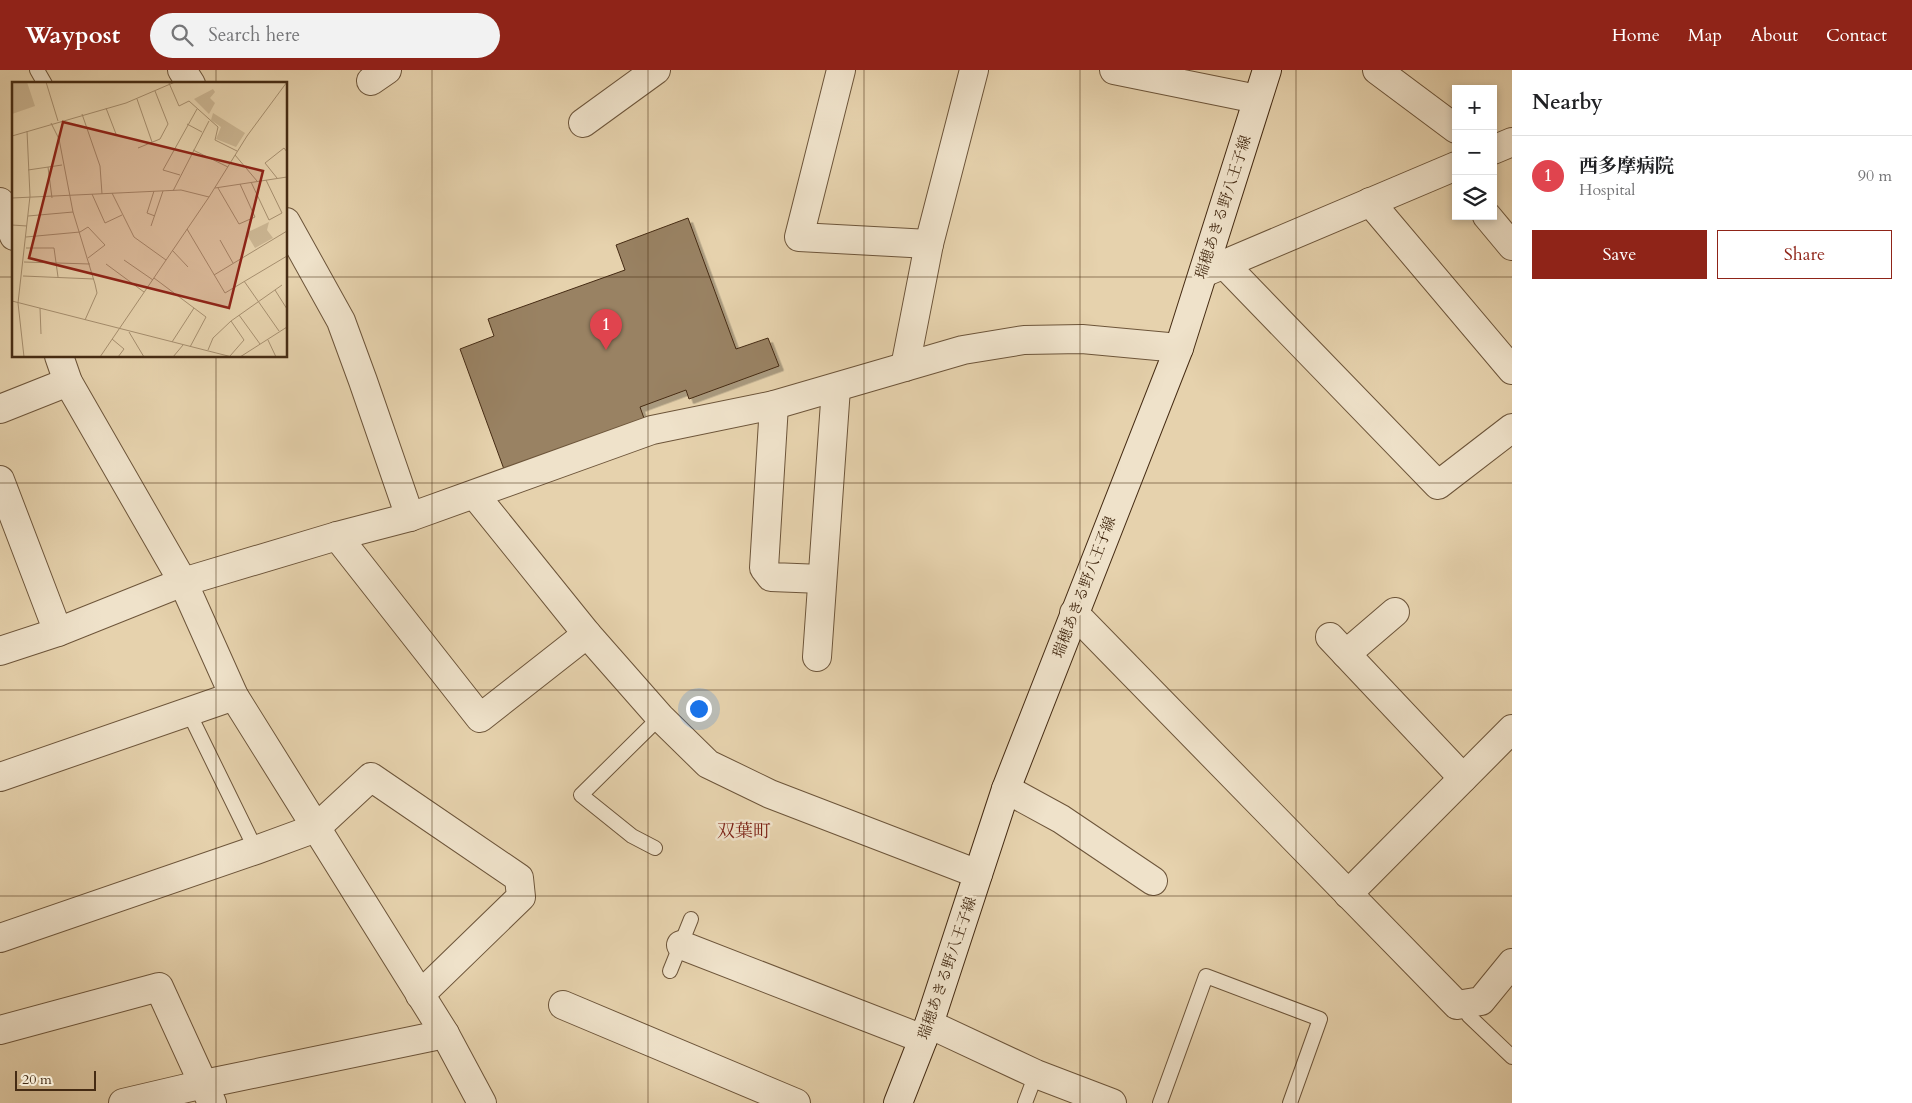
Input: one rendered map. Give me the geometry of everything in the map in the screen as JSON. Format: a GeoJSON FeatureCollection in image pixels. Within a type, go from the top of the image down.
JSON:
{"type":"FeatureCollection","features":[{"type":"Feature","properties":{"kind":"street"},"geometry":{"type":"LineString","coordinates":[[182,70],[190,82]]}},
{"type":"Feature","properties":{"kind":"street"},"geometry":{"type":"LineString","coordinates":[[583,123],[656,70]]}},
{"type":"Feature","properties":{"kind":"street"},"geometry":{"type":"LineString","coordinates":[[841,70],[799,237],[929,244]]}},
{"type":"Feature","properties":{"kind":"street"},"geometry":{"type":"LineString","coordinates":[[905,367],[929,244],[974,70]]}},
{"type":"Feature","properties":{"kind":"street"},"geometry":{"type":"LineString","coordinates":[[1114,70],[1258,99]]}},
{"type":"Feature","properties":{"kind":"street","name":"瑞穂あきる野八王子線"},"geometry":{"type":"LineString","coordinates":[[898,1103],[926,1031],[1006,789],[1179,348],[1213,269],[1267,70]]}},
{"type":"Feature","properties":{"kind":"street"},"geometry":{"type":"LineString","coordinates":[[1377,70],[1452,126]]}},
{"type":"Feature","properties":{"kind":"street"},"geometry":{"type":"LineString","coordinates":[[1497,148],[1512,142]]}},
{"type":"Feature","properties":{"kind":"street"},"geometry":{"type":"LineString","coordinates":[[1452,171],[1370,202],[1213,269],[1438,485],[1512,428]]}},
{"type":"Feature","properties":{"kind":"street"},"geometry":{"type":"LineString","coordinates":[[0,202],[12,231]]}},
{"type":"Feature","properties":{"kind":"street"},"geometry":{"type":"LineString","coordinates":[[1370,202],[1512,370]]}},
{"type":"Feature","properties":{"kind":"street"},"geometry":{"type":"LineString","coordinates":[[1490,220],[1512,246]]}},
{"type":"Feature","properties":{"kind":"street"},"geometry":{"type":"LineString","coordinates":[[288,226],[341,321],[364,381],[410,518]]}},
{"type":"Feature","properties":{"kind":"street"},"geometry":{"type":"LineString","coordinates":[[0,651],[58,632],[183,582],[337,536],[410,518],[652,430],[774,405],[963,350],[1024,340],[1082,339],[1179,348]]}},
{"type":"Feature","properties":{"kind":"street"},"geometry":{"type":"LineString","coordinates":[[60,358],[68,382],[183,582],[234,696],[445,1034],[482,1103]]}},
{"type":"Feature","properties":{"kind":"street"},"geometry":{"type":"LineString","coordinates":[[0,409],[68,382]]}},
{"type":"Feature","properties":{"kind":"street"},"geometry":{"type":"LineString","coordinates":[[817,657],[836,388]]}},
{"type":"Feature","properties":{"kind":"street"},"geometry":{"type":"LineString","coordinates":[[774,405],[764,568],[771,577],[822,579]]}},
{"type":"Feature","properties":{"kind":"street"},"geometry":{"type":"LineString","coordinates":[[0,480],[58,632]]}},
{"type":"Feature","properties":{"kind":"street"},"geometry":{"type":"LineString","coordinates":[[475,495],[587,634],[660,717],[708,764],[770,794],[978,874]]}},
{"type":"Feature","properties":{"kind":"street"},"geometry":{"type":"LineString","coordinates":[[337,536],[480,718],[587,634]]}},
{"type":"Feature","properties":{"kind":"street"},"geometry":{"type":"LineString","coordinates":[[1395,612],[1338,645],[1463,778]]}},
{"type":"Feature","properties":{"kind":"street"},"geometry":{"type":"LineString","coordinates":[[1074,613],[1457,1005],[1481,1002],[1512,962]]}},
{"type":"Feature","properties":{"kind":"street"},"geometry":{"type":"LineString","coordinates":[[0,777],[234,696]]}},
{"type":"Feature","properties":{"kind":"street"},"geometry":{"type":"LineString","coordinates":[[1348,894],[1512,729]]}},
{"type":"Feature","properties":{"kind":"street"},"geometry":{"type":"LineString","coordinates":[[0,938],[316,828],[371,776],[519,878],[521,897],[420,994]]}},
{"type":"Feature","properties":{"kind":"street"},"geometry":{"type":"LineString","coordinates":[[1006,789],[1061,820],[1153,881]]}},
{"type":"Feature","properties":{"kind":"street"},"geometry":{"type":"LineString","coordinates":[[681,945],[926,1031],[1112,1103]]}},
{"type":"Feature","properties":{"kind":"street"},"geometry":{"type":"LineString","coordinates":[[0,1030],[159,987],[208,1093]]}},
{"type":"Feature","properties":{"kind":"street"},"geometry":{"type":"LineString","coordinates":[[563,1005],[796,1103]]}},
{"type":"Feature","properties":{"kind":"street"},"geometry":{"type":"LineString","coordinates":[[123,1103],[208,1093],[445,1034]]}},
{"type":"Feature","properties":{"kind":"lane"},"geometry":{"type":"LineString","coordinates":[[37,70],[44,82]]}},
{"type":"Feature","properties":{"kind":"lane"},"geometry":{"type":"LineString","coordinates":[[189,713],[256,850]]}},
{"type":"Feature","properties":{"kind":"lane"},"geometry":{"type":"LineString","coordinates":[[655,848],[632,836],[581,795],[660,717]]}},
{"type":"Feature","properties":{"kind":"lane"},"geometry":{"type":"LineString","coordinates":[[670,971],[691,919]]}},
{"type":"Feature","properties":{"kind":"lane"},"geometry":{"type":"LineString","coordinates":[[1160,1103],[1206,976],[1320,1019],[1290,1103]]}},
{"type":"Feature","properties":{"kind":"lane"},"geometry":{"type":"LineString","coordinates":[[1462,1004],[1469,1016],[1512,1056]]}},
{"type":"Feature","properties":{"kind":"lane"},"geometry":{"type":"LineString","coordinates":[[1025,1103],[1036,1074]]}},
{"type":"Feature","properties":{"kind":"building"},"geometry":{"type":"Polygon","coordinates":[[[688,218],[736,349],[768,338],[779,366],[689,399],[686,390],[640,407],[645,421],[505,472],[460,349],[494,336],[488,319],[625,270],[616,245],[688,218]]]}},
{"type":"Feature","properties":{"kind":"place","name":"西多摩病院"},"geometry":{"type":"Point","coordinates":[606,350]}},
{"type":"Feature","properties":{"kind":"district","name":"双葉町"},"geometry":{"type":"Point","coordinates":[744,831]}}]}
